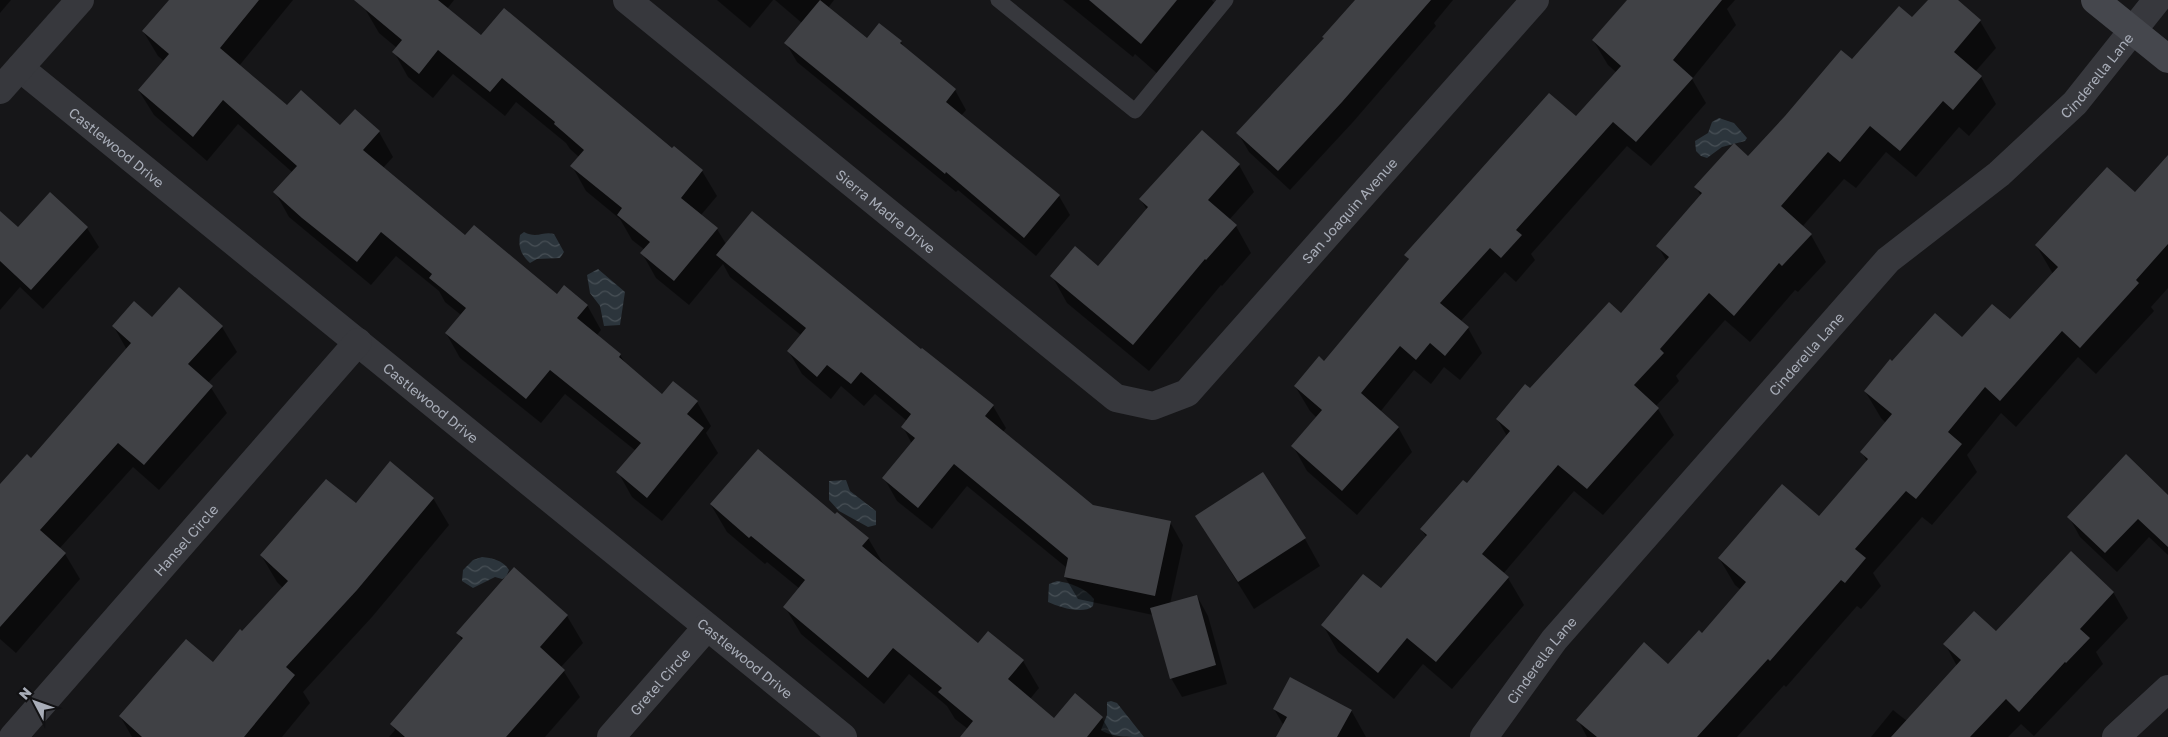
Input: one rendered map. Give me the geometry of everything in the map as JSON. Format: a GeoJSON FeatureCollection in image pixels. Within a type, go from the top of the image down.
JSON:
{"type":"FeatureCollection","features":[{"type":"Feature","properties":{"kind":"main road"},"geometry":{"type":"LineString","coordinates":[[2095,0],[2168,58]]}},
{"type":"Feature","properties":{"kind":"street"},"geometry":{"type":"LineString","coordinates":[[0,90],[80,0]]}},
{"type":"Feature","properties":{"kind":"street","name":"Sierra Madre Drive"},"geometry":{"type":"LineString","coordinates":[[627,0],[1116,398],[1153,406]]}},
{"type":"Feature","properties":{"kind":"street","name":"San Joaquin Avenue"},"geometry":{"type":"LineString","coordinates":[[1153,406],[1187,393],[1535,0]]}},
{"type":"Feature","properties":{"kind":"street","name":"Cinderella Lane"},"geometry":{"type":"LineString","coordinates":[[1484,737],[1554,640],[1888,260],[1999,174],[2075,103],[2156,0]]}},
{"type":"Feature","properties":{"kind":"street","name":"Castlewood Drive"},"geometry":{"type":"LineString","coordinates":[[20,68],[842,737]]}},
{"type":"Feature","properties":{"kind":"street","name":"Hansel Circle"},"geometry":{"type":"LineString","coordinates":[[13,737],[358,342]]}},
{"type":"Feature","properties":{"kind":"street","name":"Gretel Circle"},"geometry":{"type":"LineString","coordinates":[[611,737],[707,627]]}},
{"type":"Feature","properties":{"kind":"street"},"geometry":{"type":"LineString","coordinates":[[2116,737],[2168,688]]}},
{"type":"Feature","properties":{"kind":"lane"},"geometry":{"type":"LineString","coordinates":[[998,0],[1135,111],[1226,0]]}},
{"type":"Feature","properties":{"kind":"water"},"geometry":{"type":"Polygon","coordinates":[[[1719,118],[1734,123],[1747,138],[1745,141],[1722,147],[1707,158],[1701,156],[1696,151],[1695,141],[1708,133],[1712,122],[1719,118]]]}},
{"type":"Feature","properties":{"kind":"water"},"geometry":{"type":"Polygon","coordinates":[[[524,232],[533,235],[554,234],[564,252],[560,258],[537,259],[530,263],[522,254],[519,243],[520,235],[524,232]]]}},
{"type":"Feature","properties":{"kind":"water"},"geometry":{"type":"Polygon","coordinates":[[[598,269],[625,292],[620,325],[604,326],[600,306],[590,293],[587,275],[598,269]]]}},
{"type":"Feature","properties":{"kind":"water"},"geometry":{"type":"Polygon","coordinates":[[[846,480],[850,491],[876,511],[876,525],[868,527],[839,511],[829,500],[829,481],[846,480]]]}},
{"type":"Feature","properties":{"kind":"water"},"geometry":{"type":"Polygon","coordinates":[[[482,557],[500,562],[509,570],[506,577],[502,579],[495,577],[473,588],[462,581],[463,570],[473,560],[482,557]]]}},
{"type":"Feature","properties":{"kind":"water"},"geometry":{"type":"Polygon","coordinates":[[[1057,581],[1082,589],[1094,599],[1093,606],[1089,609],[1077,610],[1064,608],[1048,602],[1049,584],[1057,581]]]}},
{"type":"Feature","properties":{"kind":"water"},"geometry":{"type":"Polygon","coordinates":[[[1107,702],[1117,703],[1144,737],[1127,737],[1101,730],[1107,715],[1107,702]]]}},
{"type":"Feature","properties":{"kind":"building"},"geometry":{"type":"Polygon","coordinates":[[[169,0],[259,0],[220,48],[287,105],[301,90],[340,125],[355,109],[380,131],[363,150],[465,235],[474,225],[557,294],[564,285],[588,305],[577,318],[621,354],[619,357],[662,394],[673,381],[698,401],[687,414],[704,428],[647,498],[616,472],[641,443],[550,370],[526,399],[445,333],[466,308],[429,278],[432,274],[381,232],[357,262],[302,218],[273,192],[297,166],[223,100],[193,137],[138,90],[169,54],[142,31],[169,0]]]}},
{"type":"Feature","properties":{"kind":"building"},"geometry":{"type":"Polygon","coordinates":[[[354,0],[438,0],[481,35],[504,8],[672,148],[674,146],[703,170],[681,198],[718,228],[674,281],[640,253],[650,242],[617,215],[622,208],[570,166],[584,150],[554,124],[555,122],[502,78],[490,92],[438,50],[419,74],[392,52],[402,40],[354,0]]]}},
{"type":"Feature","properties":{"kind":"building"},"geometry":{"type":"Polygon","coordinates":[[[820,0],[867,38],[879,23],[902,41],[900,43],[956,89],[946,102],[1060,195],[1024,238],[946,172],[945,174],[784,43],[820,0]]]}},
{"type":"Feature","properties":{"kind":"building"},"geometry":{"type":"Polygon","coordinates":[[[1089,0],[1177,0],[1141,44],[1089,0]]]}},
{"type":"Feature","properties":{"kind":"building"},"geometry":{"type":"Polygon","coordinates":[[[1355,0],[1431,0],[1342,102],[1278,171],[1236,133],[1324,38],[1322,37],[1355,0]]]}},
{"type":"Feature","properties":{"kind":"building"},"geometry":{"type":"Polygon","coordinates":[[[1627,0],[1722,0],[1673,60],[1693,78],[1636,142],[1613,122],[1516,230],[1522,235],[1501,258],[1490,248],[1440,303],[1469,327],[1445,356],[1430,343],[1416,360],[1400,346],[1361,393],[1399,427],[1342,491],[1291,446],[1322,410],[1294,386],[1319,356],[1324,361],[1409,259],[1404,255],[1549,93],[1576,116],[1621,66],[1592,40],[1627,0]]]}},
{"type":"Feature","properties":{"kind":"building"},"geometry":{"type":"Polygon","coordinates":[[[1928,0],[1958,0],[1981,20],[1954,52],[1982,76],[1953,110],[1943,101],[1900,151],[1870,126],[1840,162],[1828,152],[1781,206],[1812,234],[1782,266],[1779,263],[1734,316],[1709,293],[1660,349],[1664,353],[1634,385],[1659,408],[1587,489],[1558,465],[1482,554],[1509,577],[1436,662],[1407,638],[1378,673],[1321,625],[1363,574],[1381,588],[1427,535],[1420,529],[1463,480],[1467,483],[1510,431],[1496,419],[1525,384],[1530,388],[1609,302],[1621,313],[1669,257],[1656,246],[1702,193],[1694,187],[1734,143],[1748,156],[1841,50],[1852,59],[1899,6],[1912,17],[1928,0]]]}},
{"type":"Feature","properties":{"kind":"building"},"geometry":{"type":"Polygon","coordinates":[[[1202,130],[1240,164],[1208,200],[1237,225],[1205,259],[1133,345],[1050,276],[1075,246],[1098,266],[1148,207],[1139,199],[1202,130]]]}},
{"type":"Feature","properties":{"kind":"building"},"geometry":{"type":"Polygon","coordinates":[[[2168,155],[2168,244],[2136,280],[2139,283],[2080,348],[2062,331],[2000,401],[1985,387],[1948,432],[1962,444],[1916,499],[1906,491],[1855,549],[1866,558],[1845,583],[1841,580],[1770,661],[1768,659],[1697,737],[1597,737],[1576,720],[1644,642],[1668,664],[1699,630],[1702,633],[1746,582],[1718,558],[1782,484],[1819,516],[1868,459],[1860,452],[1892,414],[1864,391],[1890,359],[1892,361],[1935,313],[1962,337],[1992,304],[2010,319],[2058,267],[2035,245],[2107,167],[2135,192],[2168,155]]]}},
{"type":"Feature","properties":{"kind":"building"},"geometry":{"type":"Polygon","coordinates":[[[50,192],[88,227],[31,290],[0,261],[0,211],[18,227],[50,192]]]}},
{"type":"Feature","properties":{"kind":"building"},"geometry":{"type":"Polygon","coordinates":[[[752,211],[921,349],[994,405],[985,416],[1093,505],[1171,521],[1155,596],[1064,577],[1068,558],[954,464],[918,508],[882,478],[915,438],[901,427],[911,414],[861,372],[851,384],[827,365],[817,377],[787,351],[806,328],[716,255],[752,211]]]}},
{"type":"Feature","properties":{"kind":"building"},"geometry":{"type":"Polygon","coordinates":[[[179,287],[223,326],[188,364],[213,386],[144,465],[118,443],[40,530],[66,553],[0,627],[0,484],[27,454],[31,458],[131,343],[112,326],[134,301],[152,317],[179,287]]]}},
{"type":"Feature","properties":{"kind":"building"},"geometry":{"type":"Polygon","coordinates":[[[758,449],[835,514],[837,512],[869,538],[862,546],[978,643],[988,631],[1024,660],[1008,679],[1054,718],[1075,693],[1103,717],[1087,737],[960,737],[973,721],[938,692],[942,688],[893,648],[868,678],[783,607],[805,580],[751,536],[749,538],[710,504],[758,449]]]}},
{"type":"Feature","properties":{"kind":"building"},"geometry":{"type":"Polygon","coordinates":[[[2126,454],[2168,495],[2168,547],[2138,519],[2105,553],[2067,517],[2126,454]]]}},
{"type":"Feature","properties":{"kind":"building"},"geometry":{"type":"Polygon","coordinates":[[[390,461],[434,498],[357,590],[286,667],[295,675],[244,737],[142,737],[119,716],[186,639],[213,662],[240,629],[242,631],[288,581],[260,555],[326,479],[356,503],[390,461]]]}},
{"type":"Feature","properties":{"kind":"building"},"geometry":{"type":"Polygon","coordinates":[[[1263,472],[1306,538],[1238,582],[1195,516],[1263,472]]]}},
{"type":"Feature","properties":{"kind":"building"},"geometry":{"type":"Polygon","coordinates":[[[2071,551],[2114,592],[2080,629],[2090,638],[2019,712],[2006,699],[1970,737],[1891,737],[1961,660],[1943,644],[1974,611],[1996,631],[2071,551]]]}},
{"type":"Feature","properties":{"kind":"building"},"geometry":{"type":"Polygon","coordinates":[[[514,567],[568,615],[540,647],[565,670],[506,737],[405,737],[390,724],[463,638],[456,633],[514,567]]]}},
{"type":"Feature","properties":{"kind":"building"},"geometry":{"type":"Polygon","coordinates":[[[1197,595],[1216,665],[1170,679],[1150,608],[1197,595]]]}},
{"type":"Feature","properties":{"kind":"building"},"geometry":{"type":"Polygon","coordinates":[[[1290,677],[1352,710],[1337,737],[1276,737],[1287,717],[1273,709],[1290,677]]]}}]}
